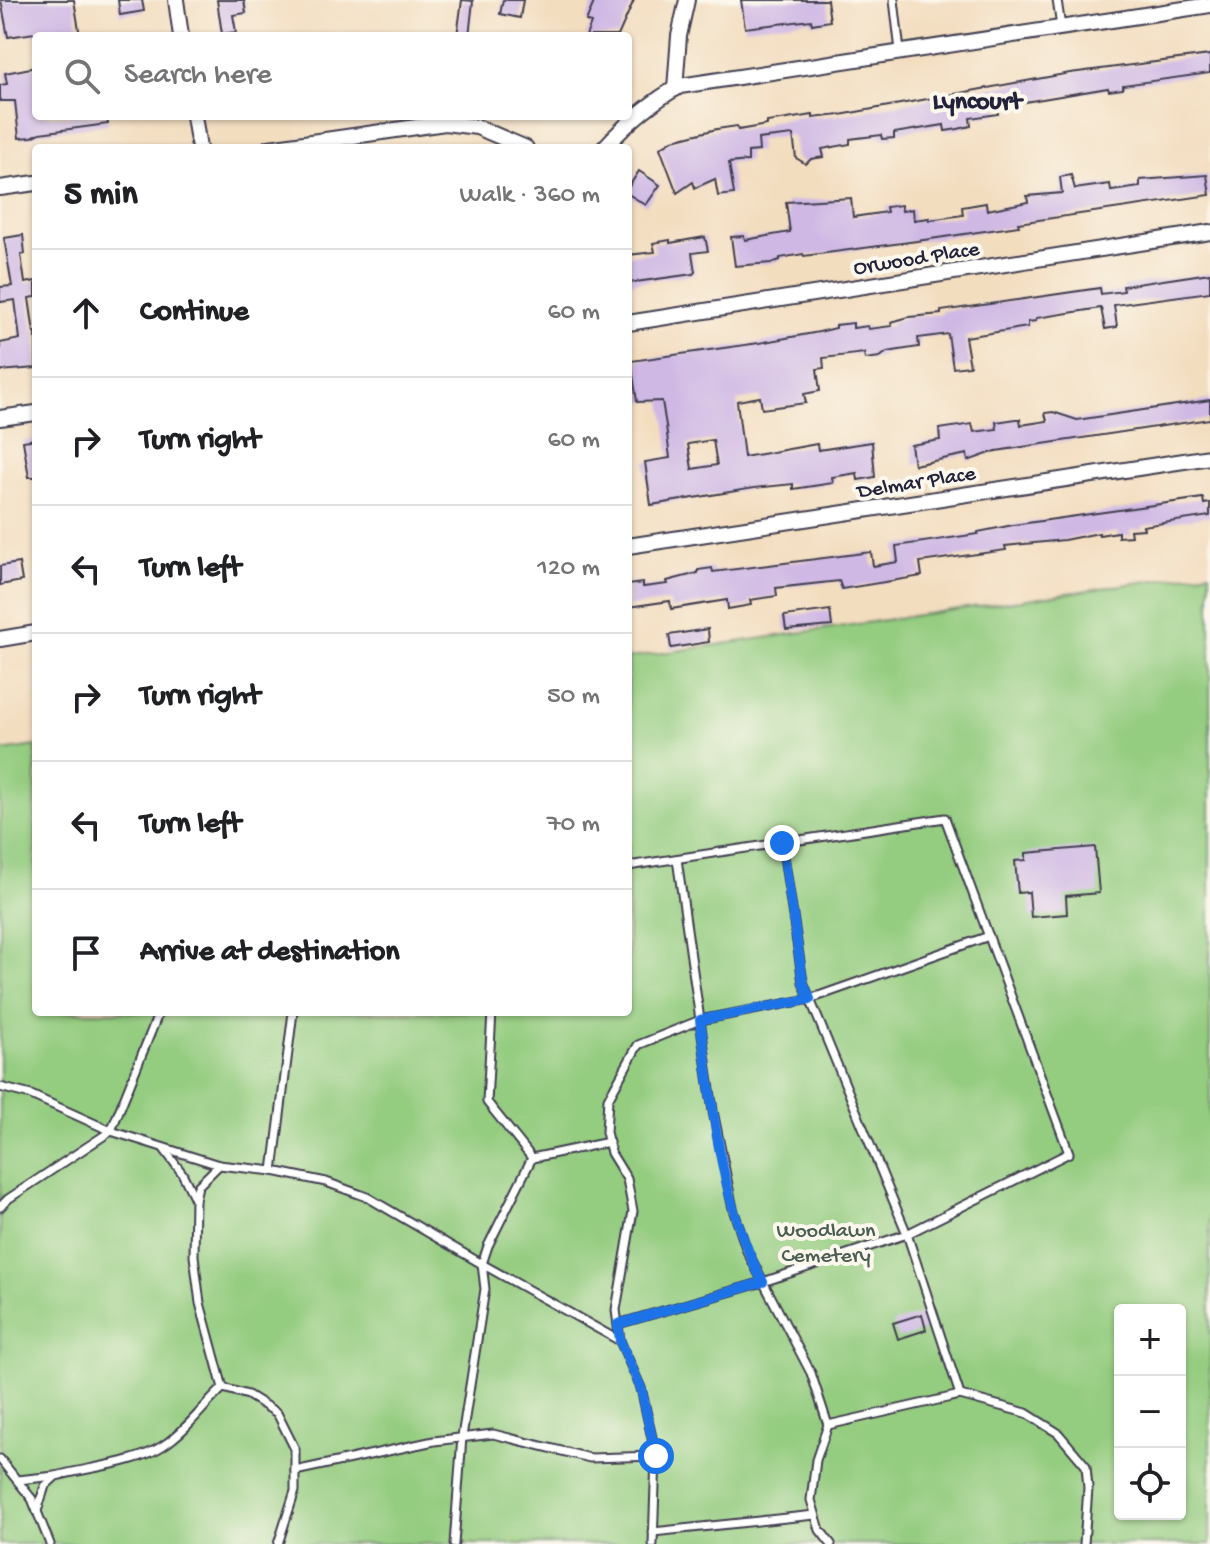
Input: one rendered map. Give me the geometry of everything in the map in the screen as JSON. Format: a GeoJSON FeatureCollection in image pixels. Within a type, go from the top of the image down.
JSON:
{"type":"FeatureCollection","features":[{"type":"Feature","properties":{"kind":"street"},"geometry":{"type":"LineString","coordinates":[[176,0],[180,32]]}},
{"type":"Feature","properties":{"kind":"street"},"geometry":{"type":"LineString","coordinates":[[675,89],[679,36],[687,0]]}},
{"type":"Feature","properties":{"kind":"street"},"geometry":{"type":"LineString","coordinates":[[608,144],[659,97],[711,79],[1061,27],[1184,5],[1210,5]]}},
{"type":"Feature","properties":{"kind":"street"},"geometry":{"type":"LineString","coordinates":[[195,120],[198,144]]}},
{"type":"Feature","properties":{"kind":"street"},"geometry":{"type":"LineString","coordinates":[[297,144],[445,123],[477,127],[517,144]]}},
{"type":"Feature","properties":{"kind":"street"},"geometry":{"type":"LineString","coordinates":[[0,188],[32,184]]}},
{"type":"Feature","properties":{"kind":"street","name":"Orwood Place"},"geometry":{"type":"LineString","coordinates":[[632,322],[1210,232]]}},
{"type":"Feature","properties":{"kind":"street"},"geometry":{"type":"LineString","coordinates":[[0,418],[32,414]]}},
{"type":"Feature","properties":{"kind":"street","name":"Delmar Place"},"geometry":{"type":"LineString","coordinates":[[632,545],[1210,457]]}},
{"type":"Feature","properties":{"kind":"street"},"geometry":{"type":"LineString","coordinates":[[0,639],[32,634]]}},
{"type":"Feature","properties":{"kind":"lane"},"geometry":{"type":"LineString","coordinates":[[894,0],[900,51]]}},
{"type":"Feature","properties":{"kind":"lane"},"geometry":{"type":"LineString","coordinates":[[1057,0],[1061,27]]}},
{"type":"Feature","properties":{"kind":"lane"},"geometry":{"type":"LineString","coordinates":[[618,1324],[763,1282],[907,1234],[1069,1153],[945,818],[632,865]]}},
{"type":"Feature","properties":{"kind":"lane"},"geometry":{"type":"LineString","coordinates":[[782,843],[803,982],[907,1234],[960,1395]]}},
{"type":"Feature","properties":{"kind":"lane"},"geometry":{"type":"LineString","coordinates":[[677,859],[713,1111],[733,1209],[747,1251],[811,1373],[828,1425],[816,1460],[811,1500],[820,1530],[831,1544]]}},
{"type":"Feature","properties":{"kind":"lane"},"geometry":{"type":"LineString","coordinates":[[653,1544],[656,1456],[641,1388],[620,1341],[616,1310],[633,1211],[627,1179],[611,1153],[606,1132],[608,1099],[638,1045],[700,1020],[810,999],[989,936]]}},
{"type":"Feature","properties":{"kind":"lane"},"geometry":{"type":"LineString","coordinates":[[0,1207],[111,1131],[157,1016]]}},
{"type":"Feature","properties":{"kind":"lane"},"geometry":{"type":"LineString","coordinates":[[273,1171],[292,1016]]}},
{"type":"Feature","properties":{"kind":"lane"},"geometry":{"type":"LineString","coordinates":[[492,1016],[487,1102],[532,1158]]}},
{"type":"Feature","properties":{"kind":"lane"},"geometry":{"type":"LineString","coordinates":[[0,1087],[31,1095],[111,1131],[219,1165],[273,1171],[326,1182],[367,1197],[620,1341]]}},
{"type":"Feature","properties":{"kind":"lane"},"geometry":{"type":"LineString","coordinates":[[532,1158],[609,1142]]}},
{"type":"Feature","properties":{"kind":"lane"},"geometry":{"type":"LineString","coordinates":[[163,1147],[182,1173],[195,1199]]}},
{"type":"Feature","properties":{"kind":"lane"},"geometry":{"type":"LineString","coordinates":[[454,1544],[462,1437],[485,1289],[482,1264],[532,1158]]}},
{"type":"Feature","properties":{"kind":"lane"},"geometry":{"type":"LineString","coordinates":[[219,1165],[198,1186],[194,1256],[200,1303],[223,1388]]}},
{"type":"Feature","properties":{"kind":"lane"},"geometry":{"type":"LineString","coordinates":[[223,1388],[248,1395],[277,1413],[295,1449],[295,1491],[278,1544]]}},
{"type":"Feature","properties":{"kind":"lane"},"geometry":{"type":"LineString","coordinates":[[18,1480],[56,1476],[141,1457],[164,1446],[185,1429],[201,1408],[223,1388]]}},
{"type":"Feature","properties":{"kind":"lane"},"geometry":{"type":"LineString","coordinates":[[828,1425],[960,1395],[1026,1413],[1058,1433],[1086,1466],[1088,1488],[1084,1544]]}},
{"type":"Feature","properties":{"kind":"lane"},"geometry":{"type":"LineString","coordinates":[[295,1471],[462,1437],[493,1434],[590,1458],[656,1456]]}},
{"type":"Feature","properties":{"kind":"lane"},"geometry":{"type":"LineString","coordinates":[[0,1459],[18,1480],[37,1511],[48,1541]]}},
{"type":"Feature","properties":{"kind":"lane"},"geometry":{"type":"LineString","coordinates":[[37,1511],[45,1486],[56,1476]]}},
{"type":"Feature","properties":{"kind":"lane"},"geometry":{"type":"LineString","coordinates":[[653,1532],[815,1515]]}},
{"type":"Feature","properties":{"kind":"green space","name":"Woodlawn Cemetery"},"geometry":{"type":"Polygon","coordinates":[[[1210,572],[1210,1544],[0,1544],[0,751],[32,747],[32,1016],[632,1016],[632,657],[1210,572]]]}},
{"type":"Feature","properties":{"kind":"building"},"geometry":{"type":"Polygon","coordinates":[[[1,0],[74,0],[79,32],[32,32],[8,37],[1,0]]]}},
{"type":"Feature","properties":{"kind":"building"},"geometry":{"type":"Polygon","coordinates":[[[118,0],[142,0],[144,11],[120,15],[118,0]]]}},
{"type":"Feature","properties":{"kind":"building"},"geometry":{"type":"Polygon","coordinates":[[[217,0],[244,0],[246,13],[233,15],[236,32],[222,32],[217,0]]]}},
{"type":"Feature","properties":{"kind":"building"},"geometry":{"type":"Polygon","coordinates":[[[462,0],[473,1],[469,32],[458,32],[462,0]]]}},
{"type":"Feature","properties":{"kind":"building"},"geometry":{"type":"Polygon","coordinates":[[[503,0],[523,0],[520,18],[500,14],[503,0]]]}},
{"type":"Feature","properties":{"kind":"building"},"geometry":{"type":"Polygon","coordinates":[[[595,0],[634,0],[620,32],[588,32],[591,23],[586,21],[595,0]]]}},
{"type":"Feature","properties":{"kind":"building"},"geometry":{"type":"Polygon","coordinates":[[[741,0],[827,0],[830,21],[812,24],[811,20],[745,28],[741,0]]]}},
{"type":"Feature","properties":{"kind":"building"},"geometry":{"type":"Polygon","coordinates":[[[1210,55],[1210,73],[1007,105],[997,108],[998,114],[970,118],[971,126],[958,129],[945,131],[944,125],[894,133],[894,138],[882,139],[881,135],[850,139],[850,144],[822,149],[824,157],[811,159],[806,164],[796,158],[793,135],[758,139],[759,151],[748,152],[748,161],[729,163],[734,194],[718,196],[715,179],[695,188],[693,182],[677,193],[660,148],[673,140],[717,129],[737,126],[738,130],[813,115],[813,118],[840,115],[1070,73],[1210,55]]]}},
{"type":"Feature","properties":{"kind":"building"},"geometry":{"type":"Polygon","coordinates":[[[32,68],[32,120],[108,120],[108,124],[19,138],[15,101],[0,101],[0,85],[7,84],[5,73],[32,68]]]}},
{"type":"Feature","properties":{"kind":"building"},"geometry":{"type":"Polygon","coordinates":[[[639,171],[660,185],[646,205],[632,196],[632,182],[639,171]]]}},
{"type":"Feature","properties":{"kind":"building"},"geometry":{"type":"Polygon","coordinates":[[[1071,175],[1075,189],[1110,184],[1111,191],[1140,187],[1140,180],[1207,175],[1210,195],[1018,223],[1019,226],[735,266],[731,237],[744,236],[745,240],[790,232],[786,202],[851,198],[853,217],[887,212],[886,207],[901,205],[902,211],[913,209],[914,220],[929,220],[963,215],[962,207],[986,203],[987,210],[1028,202],[1027,196],[1062,193],[1060,177],[1071,175]]]}},
{"type":"Feature","properties":{"kind":"building"},"geometry":{"type":"Polygon","coordinates":[[[23,235],[25,254],[21,255],[25,283],[32,282],[32,298],[29,298],[32,368],[0,371],[0,343],[20,339],[15,300],[0,302],[0,287],[12,286],[4,238],[23,235]]]}},
{"type":"Feature","properties":{"kind":"building"},"geometry":{"type":"Polygon","coordinates":[[[705,237],[708,251],[692,253],[693,274],[632,282],[632,255],[655,252],[653,243],[670,240],[670,243],[705,237]]]}},
{"type":"Feature","properties":{"kind":"building"},"geometry":{"type":"Polygon","coordinates":[[[1210,273],[1210,292],[1114,305],[1117,327],[1105,329],[1101,308],[1036,318],[1036,321],[1028,322],[1028,327],[965,337],[970,366],[953,368],[948,334],[918,338],[919,347],[887,352],[880,357],[865,359],[864,353],[823,358],[824,368],[817,369],[820,391],[804,394],[806,403],[762,409],[760,397],[737,401],[744,457],[817,444],[818,450],[872,442],[875,477],[858,480],[857,473],[832,477],[833,483],[793,489],[793,484],[754,488],[651,505],[645,462],[670,458],[666,426],[662,401],[637,402],[632,361],[759,343],[819,332],[836,328],[836,325],[853,323],[853,328],[868,326],[869,329],[892,326],[891,322],[909,317],[941,314],[941,311],[1100,288],[1101,294],[1124,291],[1123,286],[1210,273]],[[713,440],[688,444],[692,469],[717,465],[713,440]]]}},
{"type":"Feature","properties":{"kind":"building"},"geometry":{"type":"Polygon","coordinates":[[[1210,400],[1210,419],[996,451],[968,461],[967,454],[914,465],[911,445],[940,440],[939,429],[972,424],[974,432],[997,429],[996,422],[1020,419],[1021,425],[1047,421],[1045,413],[1053,412],[1077,420],[1210,400]]]}},
{"type":"Feature","properties":{"kind":"building"},"geometry":{"type":"Polygon","coordinates":[[[32,440],[32,477],[29,477],[23,441],[32,440]]]}},
{"type":"Feature","properties":{"kind":"building"},"geometry":{"type":"Polygon","coordinates":[[[1203,498],[1204,504],[1210,503],[1210,516],[1143,526],[1144,529],[1130,530],[1131,536],[1118,537],[1118,532],[1099,533],[920,562],[922,576],[842,589],[839,581],[776,588],[777,596],[750,600],[751,605],[728,609],[727,600],[671,609],[670,601],[632,606],[632,584],[643,583],[643,587],[668,584],[667,581],[698,573],[698,570],[712,568],[713,572],[871,552],[873,566],[898,562],[896,546],[978,534],[1013,525],[1203,498]]]}},
{"type":"Feature","properties":{"kind":"building"},"geometry":{"type":"Polygon","coordinates":[[[19,563],[22,581],[0,585],[0,566],[19,563]]]}},
{"type":"Feature","properties":{"kind":"building"},"geometry":{"type":"Polygon","coordinates":[[[830,610],[832,626],[786,630],[784,616],[830,610]]]}},
{"type":"Feature","properties":{"kind":"building"},"geometry":{"type":"Polygon","coordinates":[[[708,629],[709,642],[671,648],[669,635],[708,629]]]}},
{"type":"Feature","properties":{"kind":"building"},"geometry":{"type":"Polygon","coordinates":[[[1095,847],[1099,893],[1066,896],[1067,914],[1031,917],[1029,892],[1018,893],[1015,861],[1026,860],[1026,853],[1095,847]]]}},
{"type":"Feature","properties":{"kind":"building"},"geometry":{"type":"Polygon","coordinates":[[[922,1314],[926,1330],[898,1339],[893,1323],[922,1314]]]}},
{"type":"Feature","properties":{"kind":"district","name":"Lyncourt"},"geometry":{"type":"Point","coordinates":[977,99]}},
{"type":"Feature","properties":{"kind":"route"},"geometry":{"type":"LineString","coordinates":[[656,1456],[641,1388],[620,1341],[618,1324],[763,1282],[747,1251],[733,1209],[713,1111],[700,1020],[810,999],[803,982],[782,843]]}}]}
